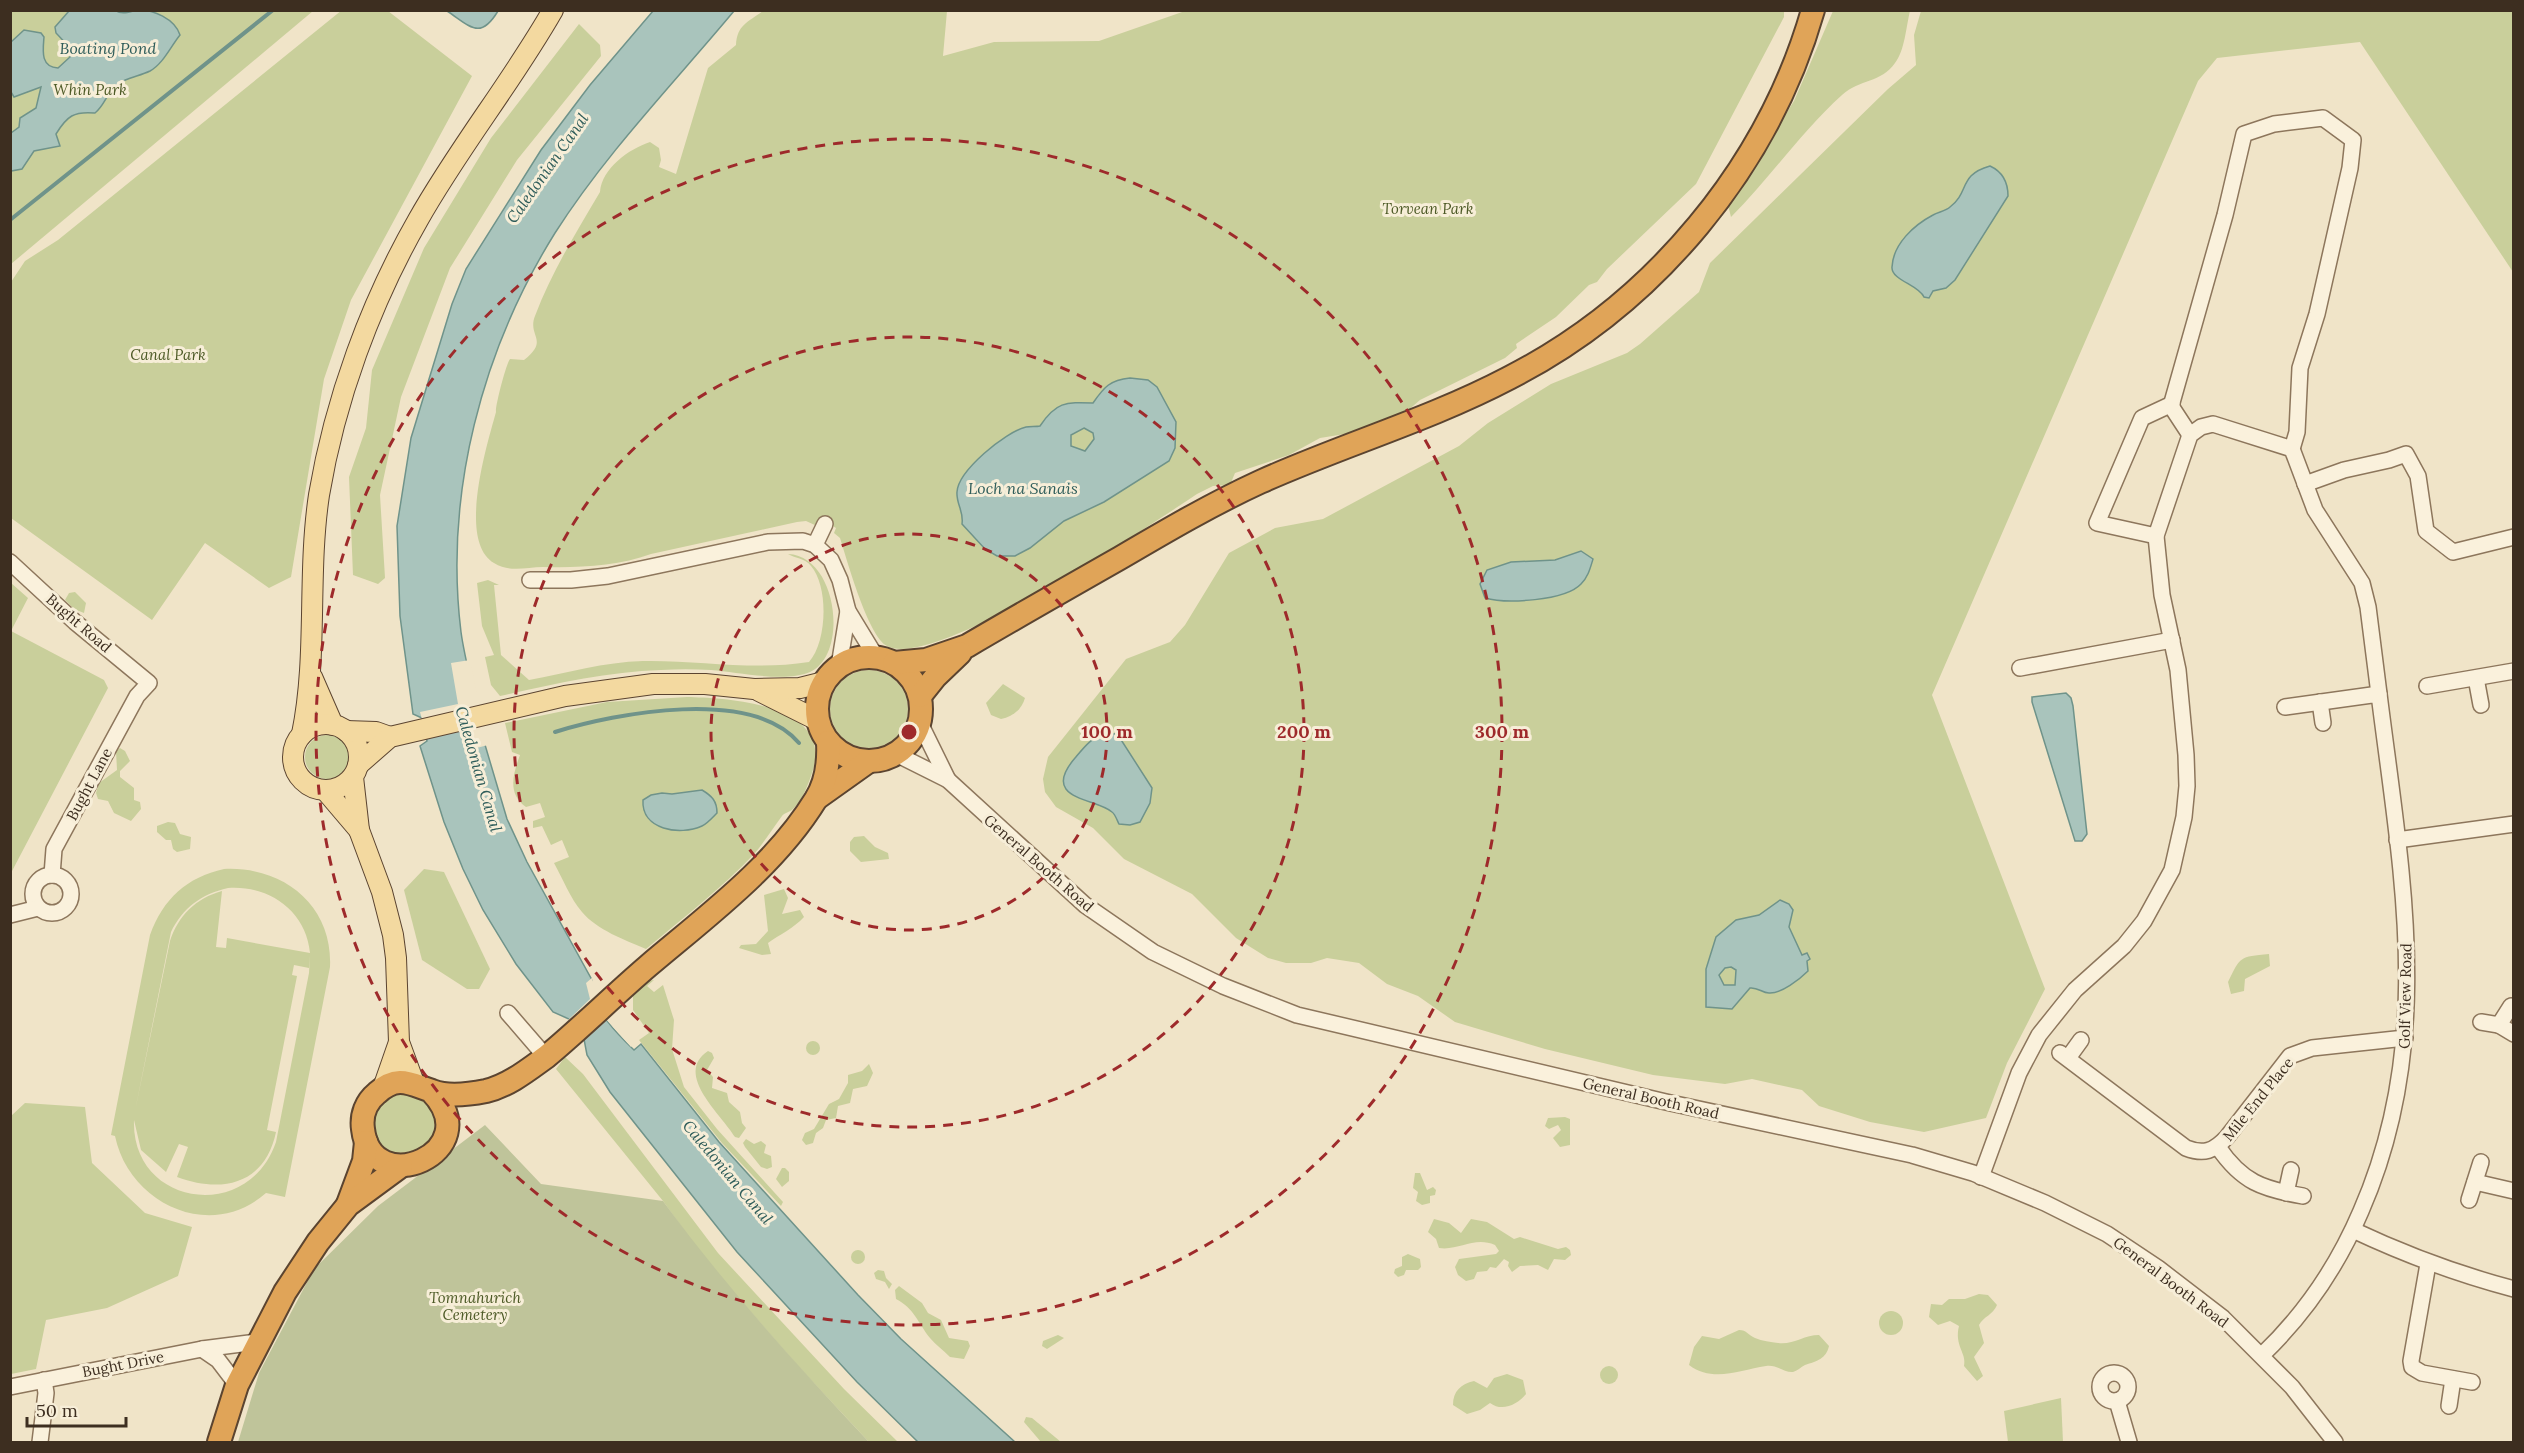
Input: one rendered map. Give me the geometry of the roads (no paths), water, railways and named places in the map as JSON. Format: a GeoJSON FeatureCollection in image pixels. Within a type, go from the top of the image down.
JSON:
{"type":"FeatureCollection","features":[{"type":"Feature","properties":{"kind":"highway"},"geometry":{"type":"LineString","coordinates":[[348,1205],[364,1161],[366,1142],[362,1122],[364,1112],[368,1102],[383,1088],[398,1082],[459,1093],[486,1091],[513,1080],[546,1057],[574,1033],[743,884],[779,848],[816,799],[824,782],[829,756],[828,742],[818,720],[816,706],[832,674],[857,658],[926,660],[967,646],[1188,518],[1259,483],[1438,411],[1510,378],[1606,316],[1679,247],[1725,194],[1766,126],[1803,46],[1813,10]]}},
{"type":"Feature","properties":{"kind":"highway"},"geometry":{"type":"LineString","coordinates":[[920,696],[936,676],[967,646]]}},
{"type":"Feature","properties":{"kind":"highway"},"geometry":{"type":"LineString","coordinates":[[828,742],[847,756],[869,761],[883,760],[896,754],[907,745],[920,723],[920,696],[910,677],[885,660]]}},
{"type":"Feature","properties":{"kind":"highway"},"geometry":{"type":"LineString","coordinates":[[816,799],[869,761]]}},
{"type":"Feature","properties":{"kind":"highway"},"geometry":{"type":"LineString","coordinates":[[422,1087],[443,1107],[447,1126]]}},
{"type":"Feature","properties":{"kind":"highway"},"geometry":{"type":"LineString","coordinates":[[366,1142],[380,1159],[400,1166],[410,1166],[428,1159],[441,1144],[447,1126],[486,1091]]}},
{"type":"Feature","properties":{"kind":"highway"},"geometry":{"type":"LineString","coordinates":[[219,1443],[237,1385],[257,1342],[311,1252],[348,1205],[400,1166]]}},
{"type":"Feature","properties":{"kind":"main road"},"geometry":{"type":"LineString","coordinates":[[553,10],[418,220],[369,321],[351,369],[336,418],[319,495],[312,567],[311,674],[302,734],[293,753],[298,774],[314,788],[325,790],[345,784],[390,737],[555,698],[617,687],[705,684],[754,689],[800,688],[832,674]]}},
{"type":"Feature","properties":{"kind":"main road"},"geometry":{"type":"LineString","coordinates":[[311,674],[340,728],[357,747],[355,771],[359,830],[382,892],[393,935],[399,1042],[383,1088]]}},
{"type":"Feature","properties":{"kind":"main road"},"geometry":{"type":"LineString","coordinates":[[754,689],[818,720]]}},
{"type":"Feature","properties":{"kind":"main road"},"geometry":{"type":"LineString","coordinates":[[302,734],[322,724],[376,732],[390,737]]}},
{"type":"Feature","properties":{"kind":"main road"},"geometry":{"type":"LineString","coordinates":[[325,790],[359,830]]}},
{"type":"Feature","properties":{"kind":"main road"},"geometry":{"type":"LineString","coordinates":[[399,1042],[422,1087]]}},
{"type":"Feature","properties":{"kind":"street"},"geometry":{"type":"LineString","coordinates":[[1981,1177],[2019,1073],[2039,1035],[2075,990],[2124,946],[2145,921],[2172,870],[2181,840],[2187,786],[2178,670],[2162,595],[2156,536],[2190,435],[2201,427],[2213,424],[2292,449],[2297,432],[2300,368],[2317,314],[2350,168],[2353,140],[2324,118],[2274,123],[2244,134],[2225,215],[2172,404],[2190,435]]}},
{"type":"Feature","properties":{"kind":"street"},"geometry":{"type":"LineString","coordinates":[[2156,536],[2097,523],[2142,418],[2172,404]]}},
{"type":"Feature","properties":{"kind":"street","name":"Golf View Road"},"geometry":{"type":"LineString","coordinates":[[2262,1355],[2291,1325],[2318,1290],[2353,1230],[2391,1131],[2402,1072],[2405,1038],[2407,938],[2368,607],[2362,583],[2315,510],[2292,449]]}},
{"type":"Feature","properties":{"kind":"street"},"geometry":{"type":"LineString","coordinates":[[2305,484],[2344,470],[2406,454],[2418,476],[2426,531],[2453,552],[2514,537]]}},
{"type":"Feature","properties":{"kind":"street"},"geometry":{"type":"LineString","coordinates":[[815,545],[825,524]]}},
{"type":"Feature","properties":{"kind":"street"},"geometry":{"type":"LineString","coordinates":[[530,580],[571,580],[608,576],[789,539],[815,545],[825,553],[837,570],[848,611],[885,660]]}},
{"type":"Feature","properties":{"kind":"street","name":"Bught Road"},"geometry":{"type":"LineString","coordinates":[[10,562],[75,622],[149,683]]}},
{"type":"Feature","properties":{"kind":"street"},"geometry":{"type":"LineString","coordinates":[[832,674],[848,611]]}},
{"type":"Feature","properties":{"kind":"street"},"geometry":{"type":"LineString","coordinates":[[2020,668],[2172,640]]}},
{"type":"Feature","properties":{"kind":"street"},"geometry":{"type":"LineString","coordinates":[[2427,686],[2514,671]]}},
{"type":"Feature","properties":{"kind":"street"},"geometry":{"type":"LineString","coordinates":[[2476,678],[2481,705]]}},
{"type":"Feature","properties":{"kind":"street","name":"Bught Lane"},"geometry":{"type":"LineString","coordinates":[[52,875],[54,849],[136,696],[149,683]]}},
{"type":"Feature","properties":{"kind":"street"},"geometry":{"type":"LineString","coordinates":[[2286,707],[2379,694]]}},
{"type":"Feature","properties":{"kind":"street"},"geometry":{"type":"LineString","coordinates":[[2320,702],[2323,723]]}},
{"type":"Feature","properties":{"kind":"street","name":"General Booth Road"},"geometry":{"type":"LineString","coordinates":[[920,723],[948,780]]}},
{"type":"Feature","properties":{"kind":"street","name":"General Booth Road"},"geometry":{"type":"LineString","coordinates":[[896,754],[948,780],[1085,905],[1153,952],[1223,986],[1297,1015],[1666,1102],[1912,1155],[1981,1177],[2044,1203],[2107,1234],[2191,1292],[2262,1355],[2336,1443]]}},
{"type":"Feature","properties":{"kind":"street"},"geometry":{"type":"LineString","coordinates":[[2397,840],[2514,824]]}},
{"type":"Feature","properties":{"kind":"street"},"geometry":{"type":"LineString","coordinates":[[10,915],[38,908],[55,913],[69,903],[69,886],[61,877],[44,876],[34,885],[32,897],[38,908]]}},
{"type":"Feature","properties":{"kind":"street"},"geometry":{"type":"LineString","coordinates":[[2499,1025],[2511,1006]]}},
{"type":"Feature","properties":{"kind":"street"},"geometry":{"type":"LineString","coordinates":[[508,1013],[546,1057]]}},
{"type":"Feature","properties":{"kind":"street"},"geometry":{"type":"LineString","coordinates":[[2481,1022],[2499,1025],[2514,1034]]}},
{"type":"Feature","properties":{"kind":"street","name":"Mile End Place"},"geometry":{"type":"LineString","coordinates":[[2081,1040],[2064,1055],[2186,1148],[2196,1152],[2208,1152],[2218,1147],[2290,1056],[2312,1048],[2405,1038]]}},
{"type":"Feature","properties":{"kind":"street","name":"Mile End Place"},"geometry":{"type":"LineString","coordinates":[[2218,1147],[2239,1174],[2255,1184],[2303,1196]]}},
{"type":"Feature","properties":{"kind":"street"},"geometry":{"type":"LineString","coordinates":[[2469,1200],[2481,1162]]}},
{"type":"Feature","properties":{"kind":"street"},"geometry":{"type":"LineString","coordinates":[[2286,1193],[2291,1170]]}},
{"type":"Feature","properties":{"kind":"street"},"geometry":{"type":"LineString","coordinates":[[2475,1182],[2514,1191]]}},
{"type":"Feature","properties":{"kind":"street"},"geometry":{"type":"LineString","coordinates":[[2353,1230],[2428,1264],[2514,1289]]}},
{"type":"Feature","properties":{"kind":"street"},"geometry":{"type":"LineString","coordinates":[[2428,1264],[2411,1361],[2416,1371],[2472,1382]]}},
{"type":"Feature","properties":{"kind":"street","name":"Bught Drive"},"geometry":{"type":"LineString","coordinates":[[10,1387],[202,1349],[257,1342]]}},
{"type":"Feature","properties":{"kind":"street"},"geometry":{"type":"LineString","coordinates":[[202,1349],[218,1360],[237,1385]]}},
{"type":"Feature","properties":{"kind":"street"},"geometry":{"type":"LineString","coordinates":[[2449,1406],[2453,1379]]}},
{"type":"Feature","properties":{"kind":"street"},"geometry":{"type":"LineString","coordinates":[[40,1443],[45,1393],[44,1380]]}},
{"type":"Feature","properties":{"kind":"street"},"geometry":{"type":"LineString","coordinates":[[2117,1401],[2129,1443]]}},
{"type":"Feature","properties":{"kind":"water","name":"Boating Pond"},"geometry":{"type":"Polygon","coordinates":[[[114,10],[123,13],[143,10],[156,13],[173,24],[180,35],[155,68],[119,84],[95,113],[76,114],[68,119],[56,134],[60,146],[34,151],[22,169],[11,171],[11,133],[19,127],[20,118],[36,108],[41,87],[14,97],[11,92],[11,42],[24,30],[41,33],[44,37],[45,61],[48,65],[58,68],[70,57],[71,49],[56,33],[55,27],[69,11],[114,10]]]}},
{"type":"Feature","properties":{"kind":"water"},"geometry":{"type":"Polygon","coordinates":[[[447,11],[498,11],[486,26],[474,28],[447,11]]]}},
{"type":"Feature","properties":{"kind":"water","name":"Caledonian Canal"},"geometry":{"type":"Polygon","coordinates":[[[653,11],[734,11],[641,119],[575,203],[529,278],[507,325],[489,374],[474,425],[464,476],[458,528],[457,580],[461,632],[475,699],[466,707],[471,731],[483,738],[507,819],[527,862],[592,980],[588,986],[607,1021],[634,1050],[641,1044],[719,1142],[858,1295],[901,1339],[1015,1442],[918,1442],[857,1382],[737,1252],[610,1092],[587,1055],[584,1039],[569,1019],[553,1012],[516,964],[483,910],[463,869],[444,822],[420,746],[427,741],[422,718],[413,714],[400,616],[397,526],[411,438],[452,304],[466,269],[541,150],[590,85],[653,11]]]}},
{"type":"Feature","properties":{"kind":"water"},"geometry":{"type":"Polygon","coordinates":[[[1990,166],[2004,178],[2008,196],[1955,280],[1946,288],[1933,291],[1929,298],[1924,297],[1917,289],[1893,272],[1893,259],[1900,243],[1919,224],[1956,201],[1973,174],[1990,166]]]}},
{"type":"Feature","properties":{"kind":"water","name":"Loch na Sanais"},"geometry":{"type":"Polygon","coordinates":[[[1130,378],[1148,380],[1157,387],[1176,422],[1175,448],[1169,461],[1104,502],[1064,521],[1030,548],[1015,556],[997,556],[985,549],[962,524],[957,492],[959,483],[965,474],[1006,436],[1026,427],[1040,426],[1051,412],[1062,405],[1093,403],[1108,385],[1117,380],[1130,378]],[[1084,428],[1071,435],[1071,446],[1085,451],[1094,439],[1093,433],[1084,428]]]}},
{"type":"Feature","properties":{"kind":"water"},"geometry":{"type":"Polygon","coordinates":[[[1581,551],[1593,559],[1585,579],[1573,590],[1535,600],[1507,601],[1485,598],[1480,584],[1487,570],[1511,562],[1555,560],[1581,551]]]}},
{"type":"Feature","properties":{"kind":"water"},"geometry":{"type":"Polygon","coordinates":[[[2066,693],[2071,698],[2073,706],[2087,834],[2082,841],[2075,841],[2032,702],[2032,697],[2066,693]]]}},
{"type":"Feature","properties":{"kind":"water"},"geometry":{"type":"Polygon","coordinates":[[[1107,732],[1118,735],[1152,788],[1150,803],[1140,822],[1130,825],[1119,824],[1112,812],[1074,796],[1063,782],[1066,772],[1082,750],[1093,739],[1107,732]]]}},
{"type":"Feature","properties":{"kind":"water"},"geometry":{"type":"Polygon","coordinates":[[[702,790],[713,799],[717,813],[702,826],[683,830],[664,828],[648,818],[644,810],[643,800],[651,795],[702,790]]]}},
{"type":"Feature","properties":{"kind":"water"},"geometry":{"type":"Polygon","coordinates":[[[1780,900],[1789,904],[1793,910],[1789,927],[1802,955],[1807,953],[1810,959],[1807,961],[1808,971],[1790,985],[1774,993],[1750,988],[1732,1009],[1706,1007],[1706,969],[1716,937],[1736,920],[1759,915],[1780,900]],[[1731,967],[1725,968],[1719,975],[1724,985],[1735,985],[1736,970],[1731,967]]]}},
{"type":"Feature","properties":{"kind":"waterway"},"geometry":{"type":"LineString","coordinates":[[10,220],[273,10]]}},
{"type":"Feature","properties":{"kind":"waterway"},"geometry":{"type":"LineString","coordinates":[[555,732],[647,712],[682,709],[717,710],[750,715],[778,726],[799,743]]}},
{"type":"Feature","properties":{"kind":"park label","name":"Whin Park"},"geometry":{"type":"Point","coordinates":[90,89]}},
{"type":"Feature","properties":{"kind":"park label","name":"Torvean Park"},"geometry":{"type":"Point","coordinates":[1428,208]}},
{"type":"Feature","properties":{"kind":"park label","name":"Canal Park"},"geometry":{"type":"Point","coordinates":[168,354]}},
{"type":"Feature","properties":{"kind":"park label","name":"Tomnahurich Cemetery"},"geometry":{"type":"Point","coordinates":[475,1306]}}]}
